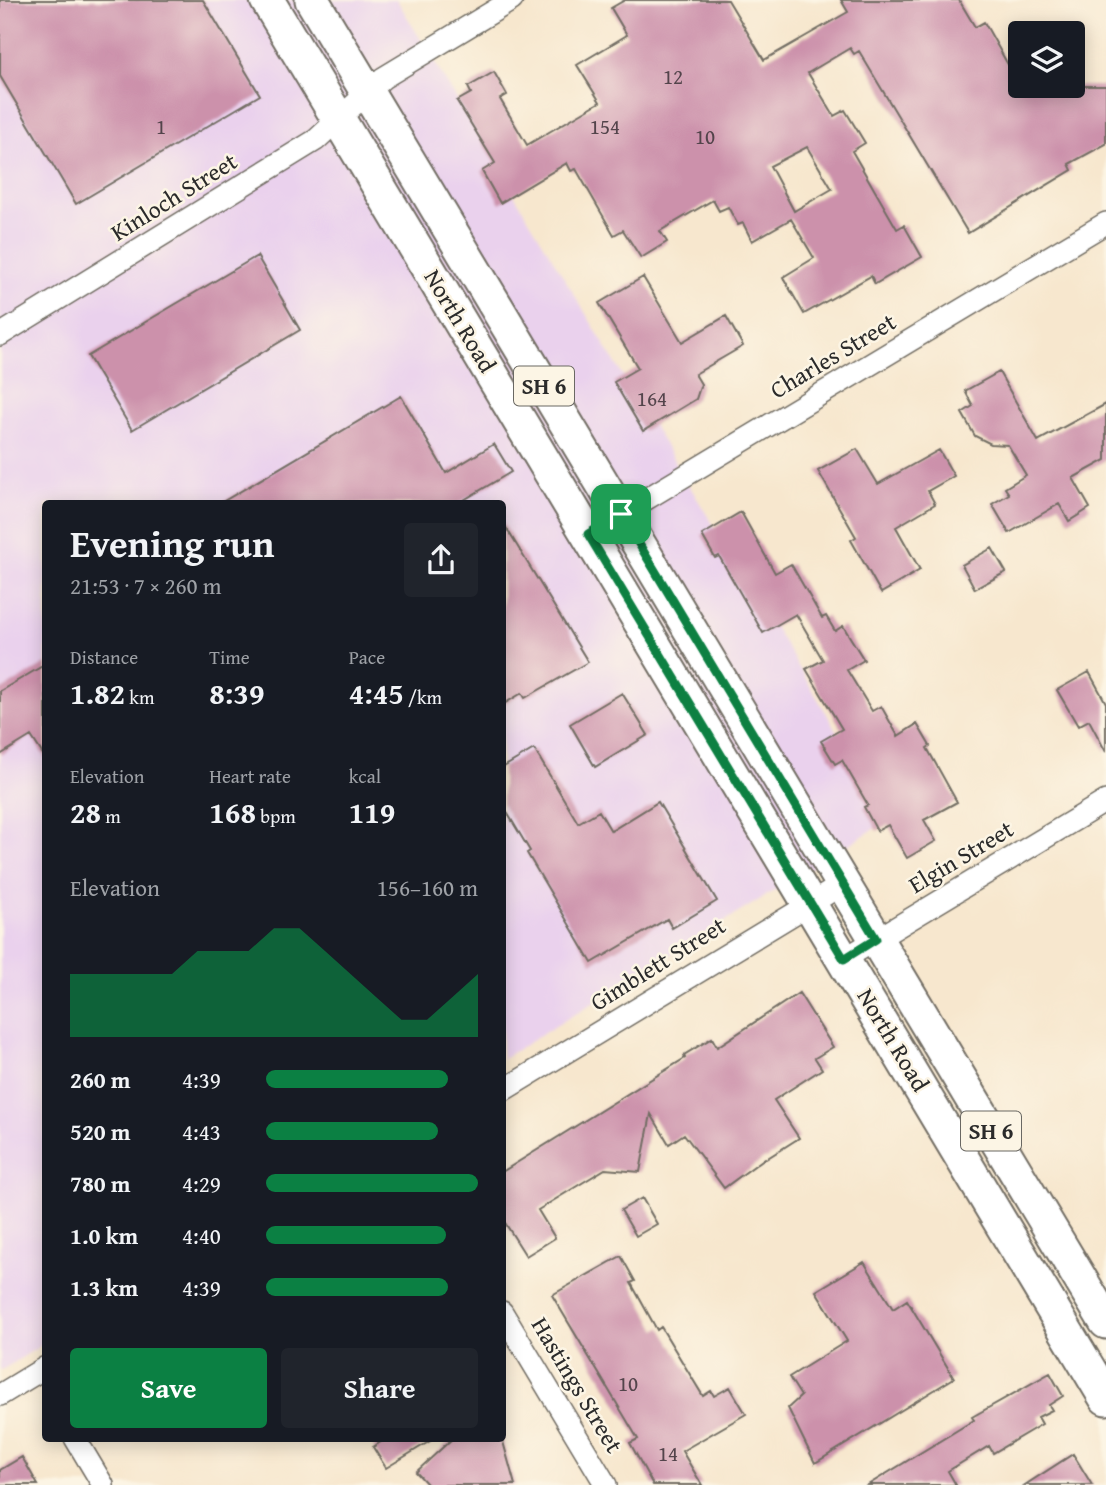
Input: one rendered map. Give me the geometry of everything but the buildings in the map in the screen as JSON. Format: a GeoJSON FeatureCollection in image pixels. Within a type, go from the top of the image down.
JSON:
{"type":"FeatureCollection","features":[{"type":"Feature","properties":{"kind":"main road","name":"North Road"},"geometry":{"type":"LineString","coordinates":[[267,0],[809,904],[1104,1389]]}},
{"type":"Feature","properties":{"kind":"main road","name":"North Road"},"geometry":{"type":"LineString","coordinates":[[312,0],[1106,1322]]}},
{"type":"Feature","properties":{"kind":"street","name":"Kinloch Street"},"geometry":{"type":"LineString","coordinates":[[0,335],[316,140],[391,73],[512,0]]}},
{"type":"Feature","properties":{"kind":"street","name":"Charles Street"},"geometry":{"type":"LineString","coordinates":[[588,534],[1106,223]]}},
{"type":"Feature","properties":{"kind":"street","name":"Elgin Street"},"geometry":{"type":"LineString","coordinates":[[844,959],[1106,802]]}},
{"type":"Feature","properties":{"kind":"street","name":"Gimblett Street"},"geometry":{"type":"LineString","coordinates":[[506,1089],[843,884]]}},
{"type":"Feature","properties":{"kind":"street","name":"Hastings Street"},"geometry":{"type":"LineString","coordinates":[[506,1319],[606,1485]]}},
{"type":"Feature","properties":{"kind":"street"},"geometry":{"type":"LineString","coordinates":[[0,1395],[42,1376]]}},
{"type":"Feature","properties":{"kind":"street"},"geometry":{"type":"LineString","coordinates":[[77,1442],[103,1485]]}},
{"type":"Feature","properties":{"kind":"shaded area"},"geometry":{"type":"Polygon","coordinates":[[[0,0],[397,0],[890,819],[506,1057],[506,500],[42,500],[42,1345],[0,1371],[0,0]]]}},
{"type":"Feature","properties":{"kind":"route"},"geometry":{"type":"LineString","coordinates":[[621,514],[876,939],[844,959],[588,534],[621,514]]}}]}
